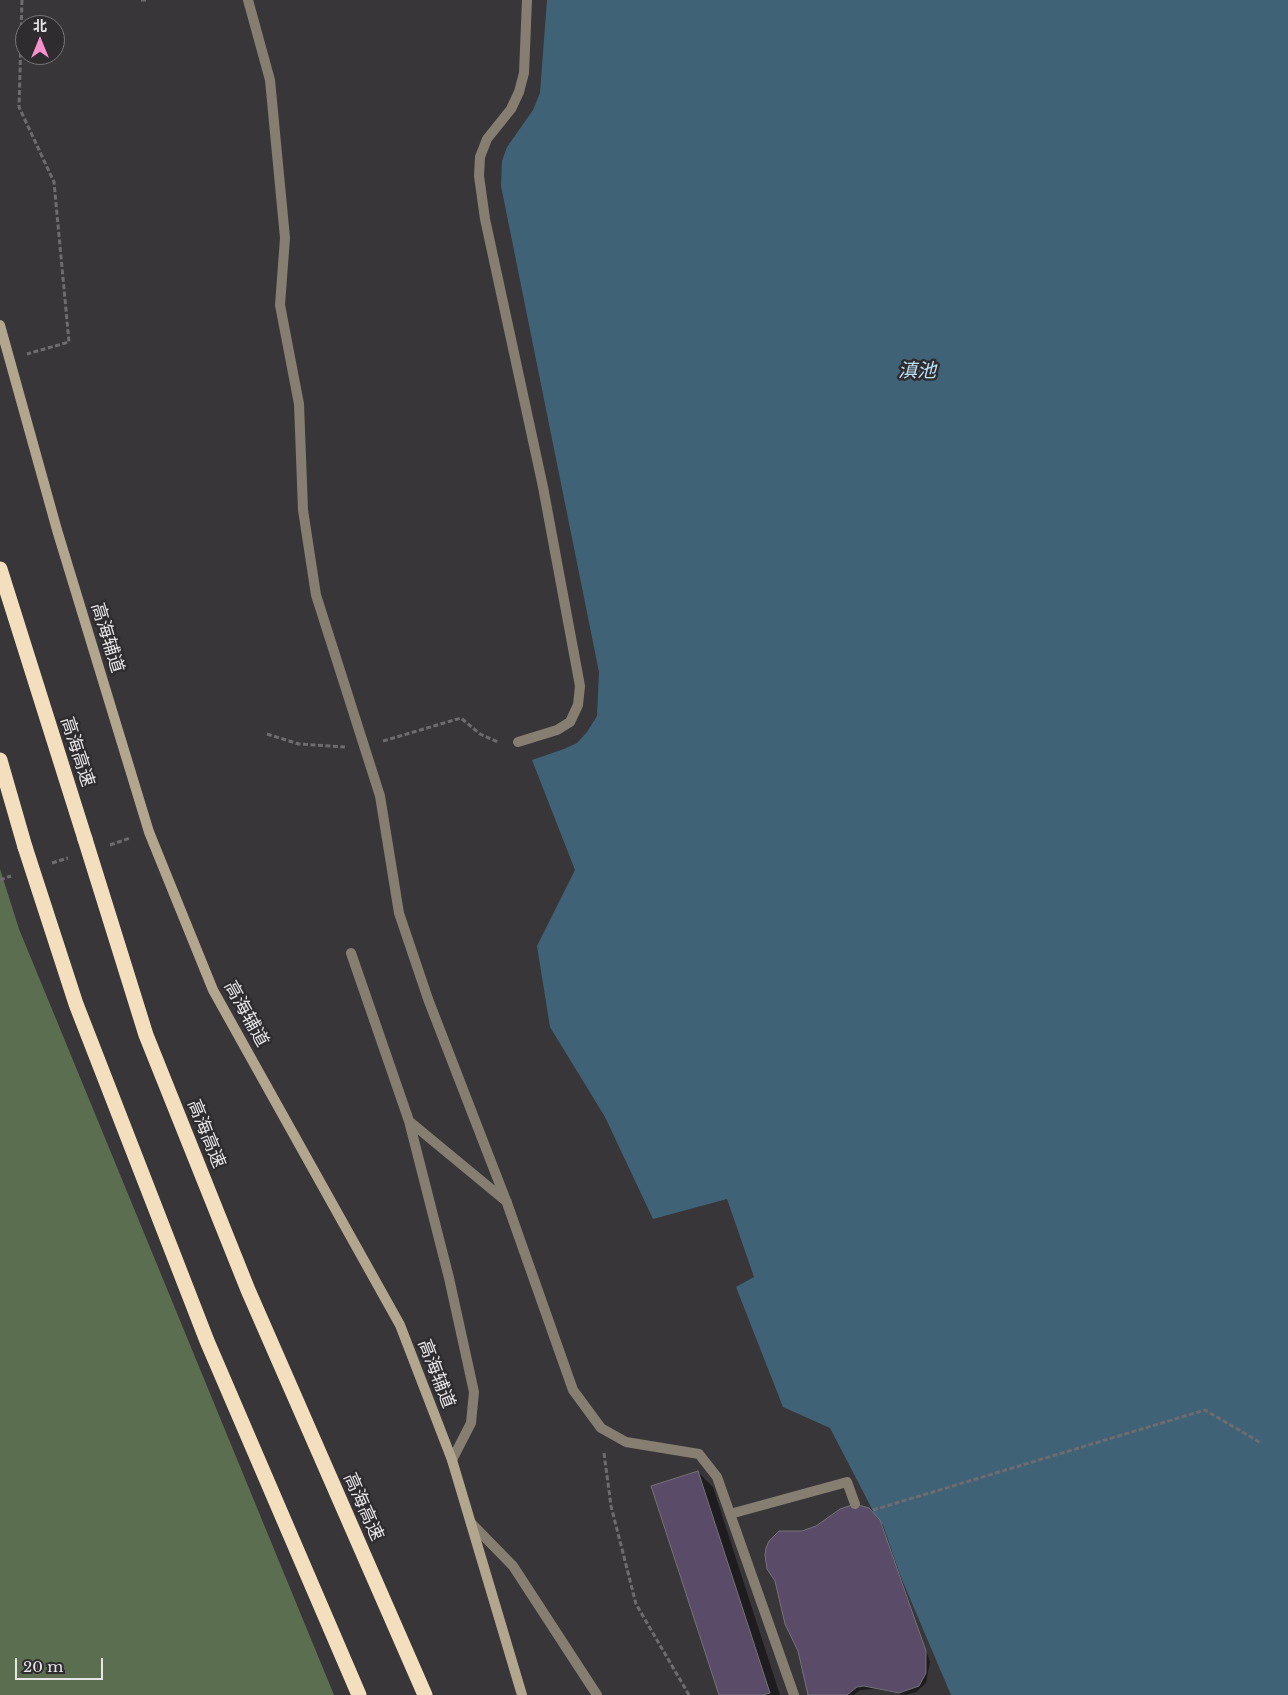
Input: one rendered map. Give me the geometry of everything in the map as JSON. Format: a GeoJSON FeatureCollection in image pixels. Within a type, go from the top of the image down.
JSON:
{"type":"FeatureCollection","features":[{"type":"Feature","properties":{"kind":"highway","name":"高海高速"},"geometry":{"type":"LineString","coordinates":[[0,569],[146,1035],[248,1290],[425,1695]]}},
{"type":"Feature","properties":{"kind":"highway"},"geometry":{"type":"LineString","coordinates":[[0,760],[25,847],[76,1004],[204,1332],[359,1695]]}},
{"type":"Feature","properties":{"kind":"main road","name":"高海辅道"},"geometry":{"type":"LineString","coordinates":[[0,325],[57,530],[149,832],[213,990],[400,1326],[452,1460],[522,1695]]}},
{"type":"Feature","properties":{"kind":"street"},"geometry":{"type":"LineString","coordinates":[[248,0],[270,80],[284,238],[280,305],[299,404],[303,510],[315,586],[380,796],[399,913],[428,999],[507,1203],[573,1390],[601,1428],[626,1442],[699,1454],[717,1477],[794,1695]]}},
{"type":"Feature","properties":{"kind":"street"},"geometry":{"type":"LineString","coordinates":[[518,742],[557,730],[570,722],[578,705],[580,686],[542,487],[485,219],[479,176],[480,157],[487,139],[511,109],[519,92],[524,73],[527,0]]}},
{"type":"Feature","properties":{"kind":"street"},"geometry":{"type":"LineString","coordinates":[[351,953],[409,1122],[449,1278],[474,1392],[472,1423],[452,1460]]}},
{"type":"Feature","properties":{"kind":"street"},"geometry":{"type":"LineString","coordinates":[[409,1122],[507,1203]]}},
{"type":"Feature","properties":{"kind":"street"},"geometry":{"type":"LineString","coordinates":[[730,1514],[847,1482],[855,1504]]}},
{"type":"Feature","properties":{"kind":"street"},"geometry":{"type":"LineString","coordinates":[[472,1523],[513,1566],[597,1695]]}},
{"type":"Feature","properties":{"kind":"path"},"geometry":{"type":"LineString","coordinates":[[10,358],[69,342],[54,182],[19,107],[22,0]]}},
{"type":"Feature","properties":{"kind":"path"},"geometry":{"type":"LineString","coordinates":[[141,0],[147,0]]}},
{"type":"Feature","properties":{"kind":"path"},"geometry":{"type":"LineString","coordinates":[[268,734],[300,744],[342,747],[388,740],[461,718],[480,734],[496,742],[518,742]]}},
{"type":"Feature","properties":{"kind":"path"},"geometry":{"type":"LineString","coordinates":[[872,1510],[1205,1410],[1261,1443]]}},
{"type":"Feature","properties":{"kind":"path"},"geometry":{"type":"LineString","coordinates":[[601,1428],[611,1506],[636,1604],[689,1695]]}},
{"type":"Feature","properties":{"kind":"green space"},"geometry":{"type":"Polygon","coordinates":[[[0,869],[19,929],[334,1695],[0,1695],[0,869]]]}},
{"type":"Feature","properties":{"kind":"water","name":"滇池"},"geometry":{"type":"Polygon","coordinates":[[[547,0],[1288,0],[1288,1695],[951,1695],[871,1507],[830,1428],[783,1407],[736,1287],[754,1277],[727,1199],[653,1219],[605,1117],[550,1027],[537,946],[575,870],[532,760],[577,743],[587,732],[597,716],[599,672],[501,186],[502,161],[507,147],[533,110],[540,93],[547,0]]]}},
{"type":"Feature","properties":{"kind":"building"},"geometry":{"type":"Polygon","coordinates":[[[698,1471],[770,1693],[763,1695],[719,1695],[651,1486],[698,1471]]]}},
{"type":"Feature","properties":{"kind":"building"},"geometry":{"type":"Polygon","coordinates":[[[855,1504],[869,1508],[880,1520],[926,1651],[926,1673],[919,1686],[899,1693],[864,1686],[857,1687],[847,1695],[808,1695],[798,1651],[785,1624],[775,1581],[767,1569],[766,1548],[769,1541],[779,1531],[802,1531],[816,1526],[840,1509],[855,1504]]]}}]}
